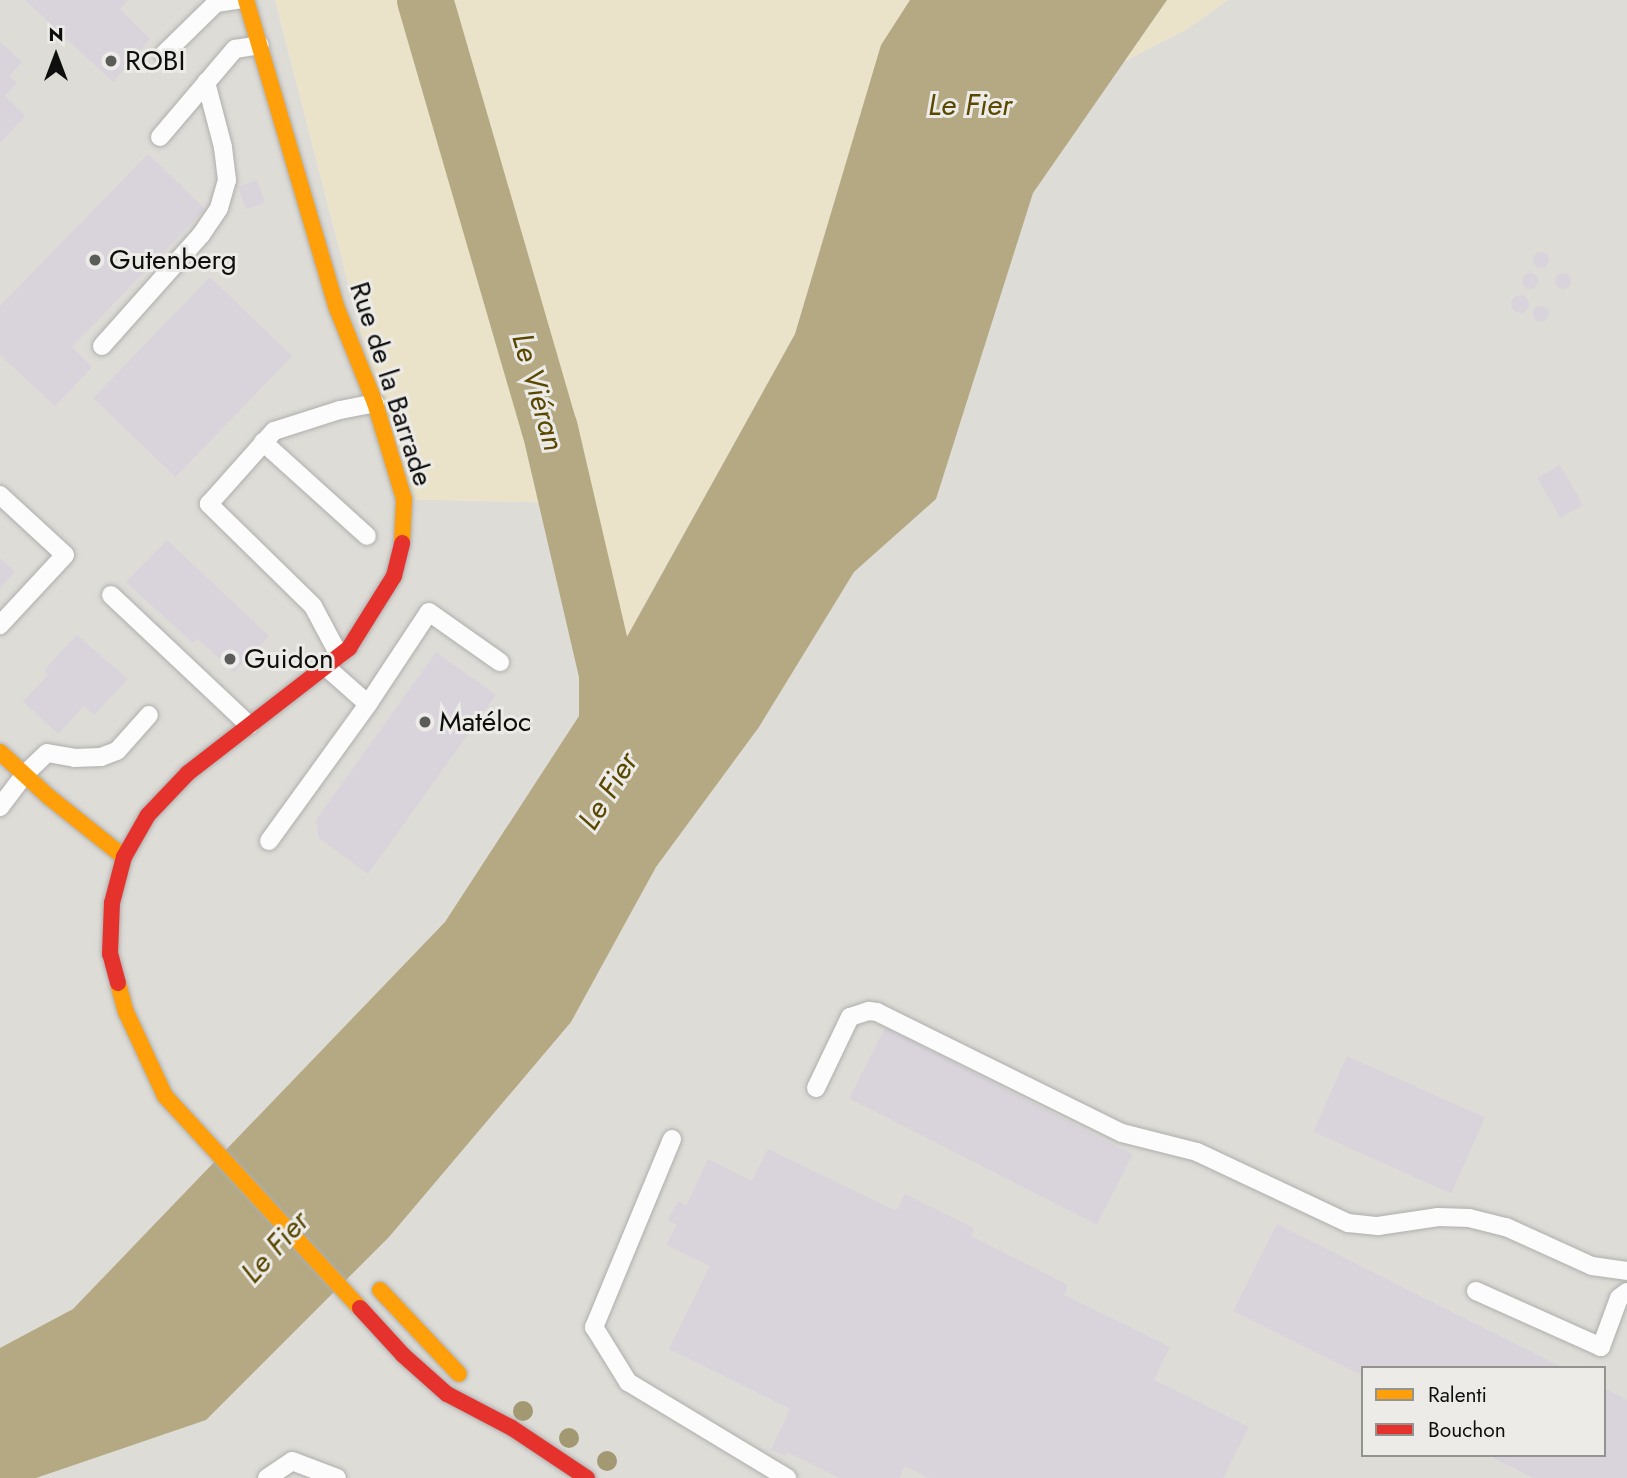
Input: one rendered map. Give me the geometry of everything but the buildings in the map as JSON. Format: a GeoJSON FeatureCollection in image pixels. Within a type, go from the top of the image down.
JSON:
{"type":"FeatureCollection","features":[{"type":"Feature","properties":{"kind":"street","name":"Rue de la Barrade"},"geometry":{"type":"LineString","coordinates":[[246,0],[335,306],[374,403],[404,499],[404,537],[394,576],[373,614],[349,648],[188,773],[148,815],[124,857],[112,904],[110,954],[126,1012],[165,1096],[404,1355],[447,1394],[512,1428]]}},
{"type":"Feature","properties":{"kind":"street"},"geometry":{"type":"LineString","coordinates":[[0,752],[124,857]]}},
{"type":"Feature","properties":{"kind":"street","name":"Rue de la Barrade"},"geometry":{"type":"LineString","coordinates":[[126,1012],[168,1061]]}},
{"type":"Feature","properties":{"kind":"street"},"geometry":{"type":"LineString","coordinates":[[365,1274],[512,1428],[587,1478]]}},
{"type":"Feature","properties":{"kind":"lane"},"geometry":{"type":"LineString","coordinates":[[164,54],[216,3],[239,0]]}},
{"type":"Feature","properties":{"kind":"lane"},"geometry":{"type":"LineString","coordinates":[[160,137],[235,49],[260,45]]}},
{"type":"Feature","properties":{"kind":"lane"},"geometry":{"type":"LineString","coordinates":[[102,346],[201,235],[219,208],[227,180],[223,147],[206,82]]}},
{"type":"Feature","properties":{"kind":"lane"},"geometry":{"type":"LineString","coordinates":[[368,704],[332,661],[313,606],[209,503],[274,430],[340,410],[374,403]]}},
{"type":"Feature","properties":{"kind":"lane"},"geometry":{"type":"LineString","coordinates":[[263,442],[367,536]]}},
{"type":"Feature","properties":{"kind":"lane"},"geometry":{"type":"LineString","coordinates":[[0,495],[65,555],[0,625]]}},
{"type":"Feature","properties":{"kind":"lane"},"geometry":{"type":"LineString","coordinates":[[111,595],[249,725]]}},
{"type":"Feature","properties":{"kind":"lane"},"geometry":{"type":"LineString","coordinates":[[269,841],[368,704],[429,612],[500,662]]}},
{"type":"Feature","properties":{"kind":"lane"},"geometry":{"type":"LineString","coordinates":[[0,807],[25,775],[47,753],[74,758],[101,757],[117,751],[149,715]]}},
{"type":"Feature","properties":{"kind":"lane"},"geometry":{"type":"LineString","coordinates":[[816,1088],[850,1017],[869,1011],[877,1012],[1122,1133],[1197,1152],[1269,1183],[1333,1217],[1378,1226],[1438,1217],[1469,1219],[1506,1227],[1592,1266],[1627,1271]]}},
{"type":"Feature","properties":{"kind":"lane"},"geometry":{"type":"LineString","coordinates":[[672,1139],[594,1327],[628,1382],[787,1478]]}},
{"type":"Feature","properties":{"kind":"lane"},"geometry":{"type":"LineString","coordinates":[[1476,1292],[1601,1347],[1619,1298],[1627,1292]]}},
{"type":"Feature","properties":{"kind":"lane"},"geometry":{"type":"LineString","coordinates":[[267,1478],[292,1461],[337,1478]]}},
{"type":"Feature","properties":{"kind":"shaded area"},"geometry":{"type":"Polygon","coordinates":[[[0,0],[275,0],[404,499],[564,503],[610,665],[881,45],[910,0],[1125,61],[1187,29],[1228,0],[1627,0],[1627,1478],[0,1478],[0,0]]]}},
{"type":"Feature","properties":{"kind":"shaded area"},"geometry":{"type":"Polygon","coordinates":[[[275,0],[910,0],[881,45],[795,334],[610,666],[564,503],[404,499],[275,0]]]}},
{"type":"Feature","properties":{"kind":"shaded area"},"geometry":{"type":"Polygon","coordinates":[[[1167,0],[1228,0],[1187,29],[1125,61],[1167,0]]]}},
{"type":"Feature","properties":{"kind":"water","name":"Le Fier"},"geometry":{"type":"Polygon","coordinates":[[[910,0],[1167,0],[1033,193],[936,499],[854,572],[759,727],[656,867],[571,1022],[389,1237],[206,1420],[36,1478],[0,1478],[0,1348],[73,1309],[445,922],[607,673],[795,334],[881,45],[910,0]]]}},
{"type":"Feature","properties":{"kind":"waterway","name":"Le Viéran"},"geometry":{"type":"LineString","coordinates":[[425,0],[550,429],[607,673],[607,750]]}},
{"type":"Feature","properties":{"kind":"traffic: slow"},"geometry":{"type":"LineString","coordinates":[[246,0],[336,306],[375,403],[404,499],[402,543]]}},
{"type":"Feature","properties":{"kind":"traffic: slow"},"geometry":{"type":"LineString","coordinates":[[0,752],[49,797],[124,857]]}},
{"type":"Feature","properties":{"kind":"traffic: slow"},"geometry":{"type":"LineString","coordinates":[[118,983],[126,1012],[165,1096],[360,1308]]}},
{"type":"Feature","properties":{"kind":"traffic: slow"},"geometry":{"type":"LineString","coordinates":[[380,1290],[459,1374]]}},
{"type":"Feature","properties":{"kind":"traffic: jam"},"geometry":{"type":"LineString","coordinates":[[118,983],[110,954],[112,903],[124,857],[148,815],[188,773],[349,648],[394,576],[402,543]]}},
{"type":"Feature","properties":{"kind":"traffic: jam"},"geometry":{"type":"LineString","coordinates":[[360,1308],[403,1355],[447,1394],[512,1428],[587,1478]]}},
{"type":"Feature","properties":{"kind":"place","name":"ROBI"},"geometry":{"type":"Point","coordinates":[111,61]}},
{"type":"Feature","properties":{"kind":"place","name":"Gutenberg"},"geometry":{"type":"Point","coordinates":[95,260]}},
{"type":"Feature","properties":{"kind":"place","name":"Guidon"},"geometry":{"type":"Point","coordinates":[230,659]}},
{"type":"Feature","properties":{"kind":"place","name":"Matéloc"},"geometry":{"type":"Point","coordinates":[425,722]}}]}
